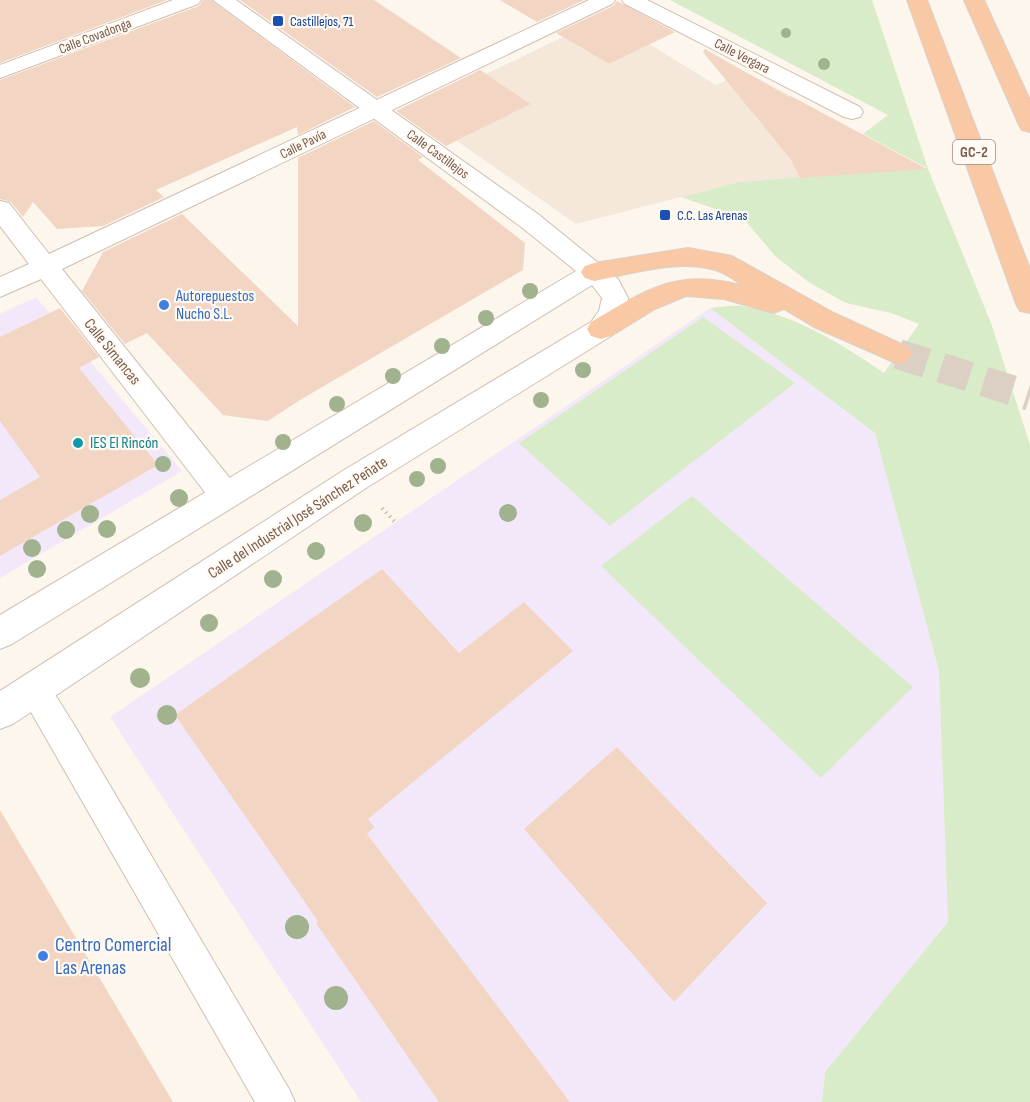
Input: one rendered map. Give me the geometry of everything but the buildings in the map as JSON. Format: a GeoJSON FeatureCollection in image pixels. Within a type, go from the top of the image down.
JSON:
{"type":"FeatureCollection","features":[{"type":"Feature","properties":{"kind":"highway","name":"GC-2"},"geometry":{"type":"LineString","coordinates":[[917,0],[1030,304]]}},
{"type":"Feature","properties":{"kind":"highway"},"geometry":{"type":"LineString","coordinates":[[974,0],[1030,125]]}},
{"type":"Feature","properties":{"kind":"highway"},"geometry":{"type":"LineString","coordinates":[[594,272],[663,259],[707,258],[723,262],[741,270],[824,320],[898,354]]}},
{"type":"Feature","properties":{"kind":"highway"},"geometry":{"type":"LineString","coordinates":[[601,329],[676,290],[704,288],[736,292],[824,320]]}},
{"type":"Feature","properties":{"kind":"street","name":"Calle Covadonga"},"geometry":{"type":"LineString","coordinates":[[0,72],[191,0]]}},
{"type":"Feature","properties":{"kind":"street","name":"Calle Castillejos"},"geometry":{"type":"LineString","coordinates":[[223,0],[528,220],[609,285],[615,298],[612,312],[601,329]]}},
{"type":"Feature","properties":{"kind":"street","name":"Calle Pavía"},"geometry":{"type":"LineString","coordinates":[[0,288],[605,0]]}},
{"type":"Feature","properties":{"kind":"street","name":"Calle Vergara"},"geometry":{"type":"LineString","coordinates":[[632,0],[852,112]]}},
{"type":"Feature","properties":{"kind":"street","name":"Calle Simancas"},"geometry":{"type":"LineString","coordinates":[[0,209],[225,495]]}},
{"type":"Feature","properties":{"kind":"street"},"geometry":{"type":"LineString","coordinates":[[0,633],[594,272]]}},
{"type":"Feature","properties":{"kind":"street","name":"Calle del Industrial José Sánchez Peñate"},"geometry":{"type":"LineString","coordinates":[[0,712],[355,479],[601,329]]}},
{"type":"Feature","properties":{"kind":"lane"},"geometry":{"type":"LineString","coordinates":[[35,690],[276,1102]]}},
{"type":"Feature","properties":{"kind":"shaded area"},"geometry":{"type":"Polygon","coordinates":[[[563,37],[589,53],[602,46],[601,60],[609,64],[649,44],[716,85],[744,71],[791,96],[754,115],[791,160],[800,178],[739,182],[576,224],[457,141],[531,104],[486,74],[563,37]]]}},
{"type":"Feature","properties":{"kind":"shaded area","name":"IES El Rincón"},"geometry":{"type":"Polygon","coordinates":[[[36,297],[182,471],[0,578],[0,314],[36,297]]]}},
{"type":"Feature","properties":{"kind":"shaded area"},"geometry":{"type":"Polygon","coordinates":[[[710,308],[875,433],[939,671],[948,922],[825,1072],[822,1102],[361,1102],[110,717],[710,308]]]}},
{"type":"Feature","properties":{"kind":"green space"},"geometry":{"type":"Polygon","coordinates":[[[670,0],[872,0],[928,169],[991,323],[1030,445],[1030,1102],[822,1102],[825,1072],[948,922],[939,671],[875,433],[710,308],[743,306],[784,317],[836,342],[884,373],[919,324],[891,313],[846,303],[810,283],[776,257],[744,219],[681,197],[739,182],[927,168],[863,134],[888,115],[670,0]]]}},
{"type":"Feature","properties":{"kind":"green space"},"geometry":{"type":"Polygon","coordinates":[[[703,317],[795,383],[610,526],[519,443],[703,317]]]}},
{"type":"Feature","properties":{"kind":"green space"},"geometry":{"type":"Polygon","coordinates":[[[692,496],[913,687],[821,778],[601,566],[692,496]]]}},
{"type":"Feature","properties":{"kind":"tunnel"},"geometry":{"type":"LineString","coordinates":[[898,354],[1030,396]]}},
{"type":"Feature","properties":{"kind":"place","name":"Castillejos, 71"},"geometry":{"type":"Point","coordinates":[278,21]}},
{"type":"Feature","properties":{"kind":"place","name":"C.C. Las Arenas"},"geometry":{"type":"Point","coordinates":[665,215]}},
{"type":"Feature","properties":{"kind":"place","name":"Autorepuestos Nucho S.L."},"geometry":{"type":"Point","coordinates":[164,305]}},
{"type":"Feature","properties":{"kind":"place","name":"IES El Rincón"},"geometry":{"type":"Point","coordinates":[78,443]}},
{"type":"Feature","properties":{"kind":"place","name":"Centro Comercial Las Arenas"},"geometry":{"type":"Point","coordinates":[43,956]}}]}
